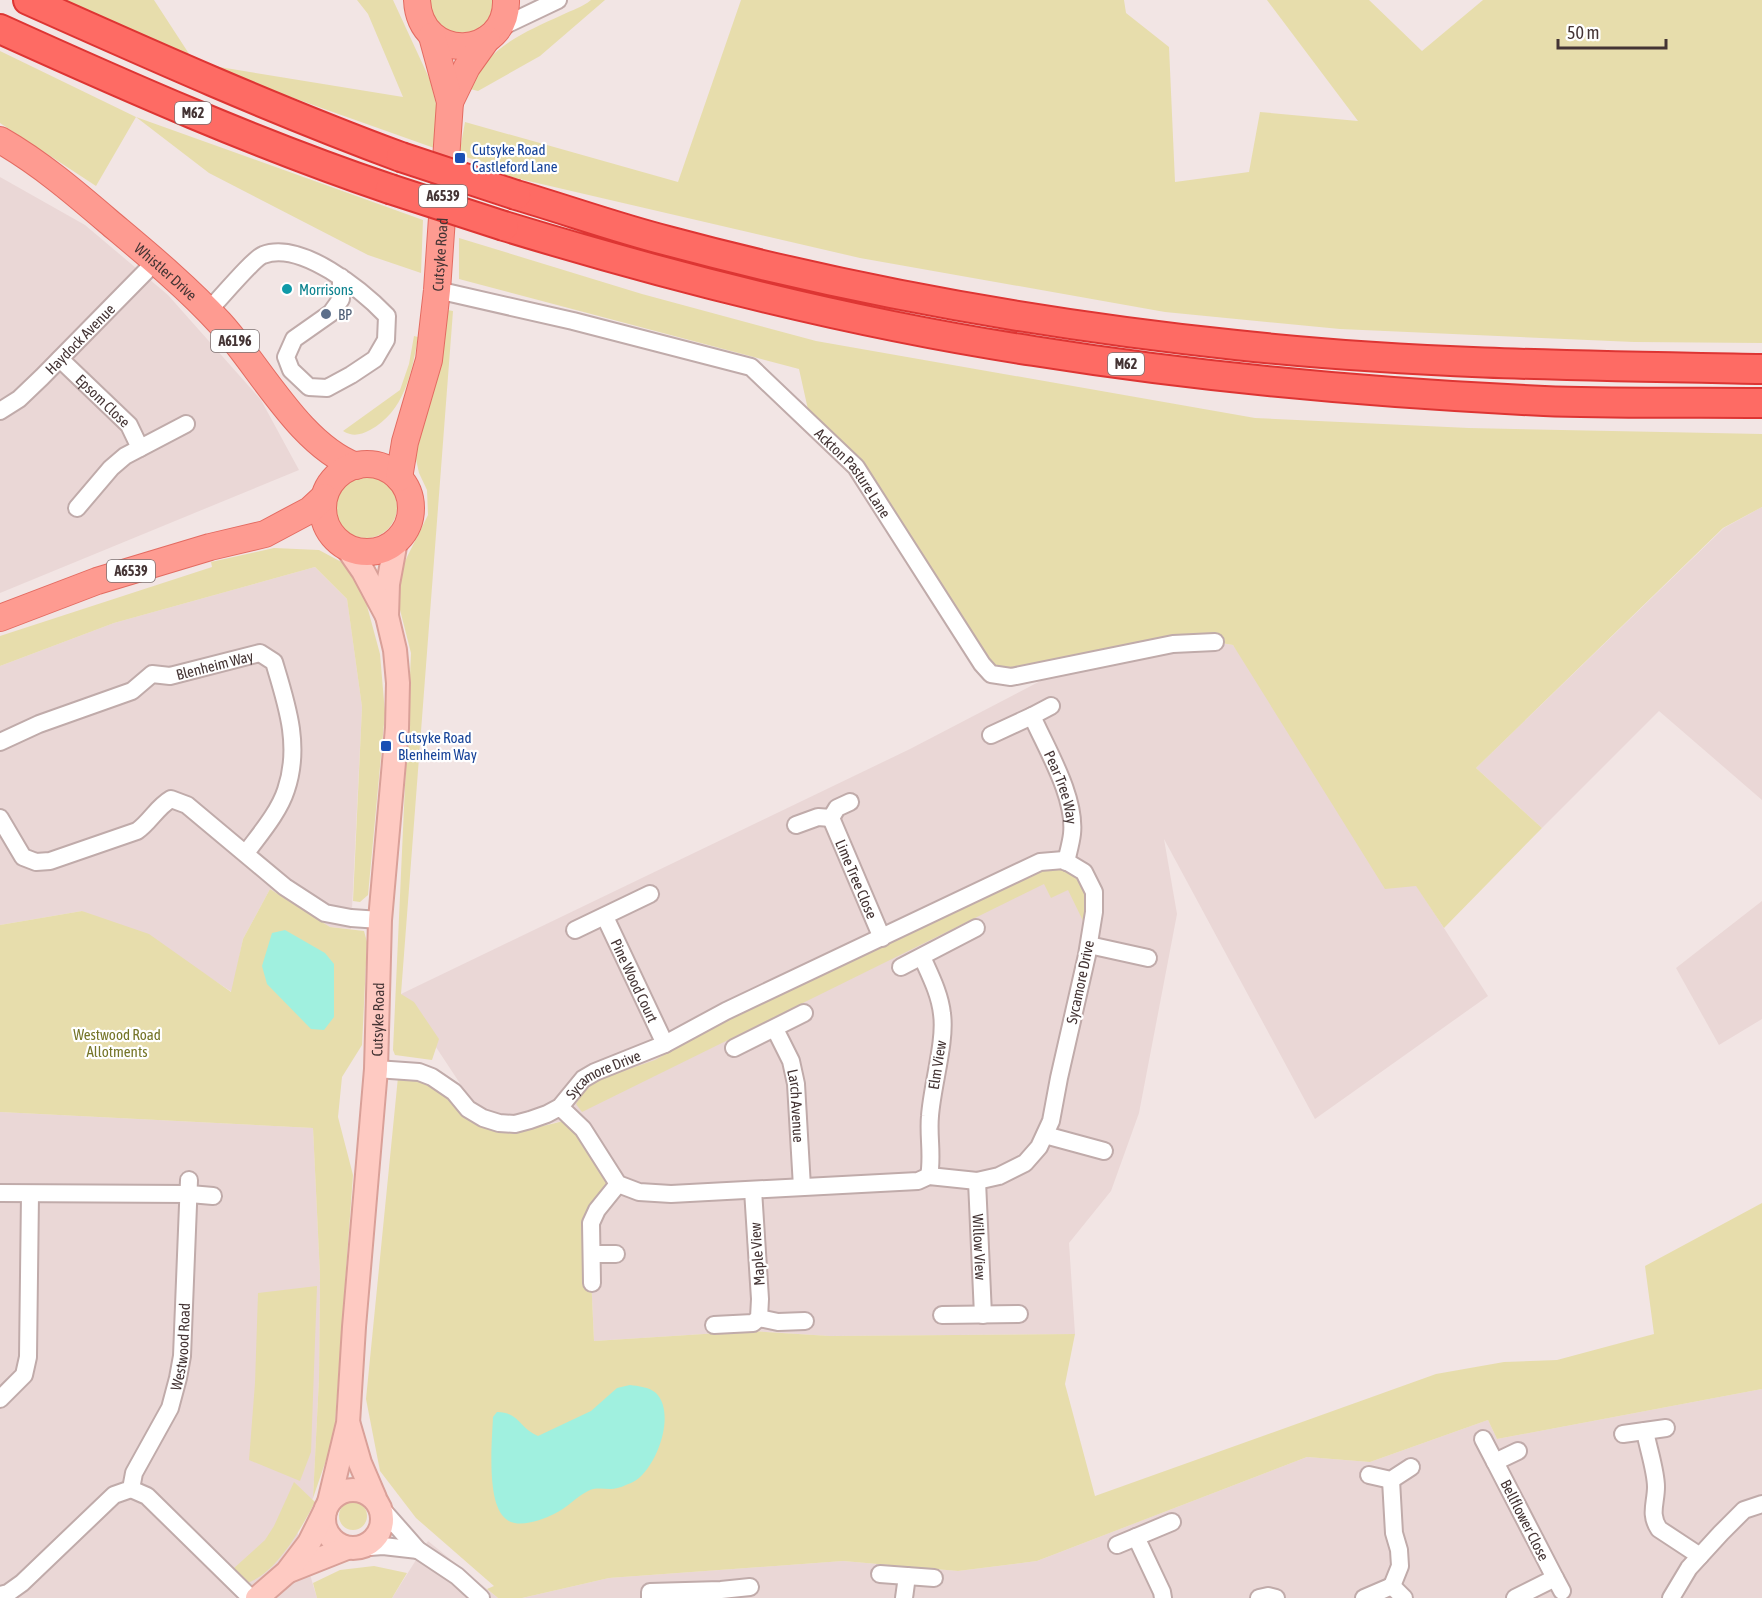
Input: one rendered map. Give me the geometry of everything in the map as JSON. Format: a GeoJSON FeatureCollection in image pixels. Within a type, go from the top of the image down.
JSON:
{"type":"FeatureCollection","features":[{"type":"Feature","properties":{"kind":"highway","name":"M62"},"geometry":{"type":"LineString","coordinates":[[28,0],[186,71],[401,157],[666,241],[809,276],[965,307],[1108,329],[1237,345],[1332,354],[1500,364],[1762,369]]}},
{"type":"Feature","properties":{"kind":"highway","name":"M62"},"geometry":{"type":"LineString","coordinates":[[0,29],[102,75],[318,164],[390,189],[504,226],[682,278],[885,325],[1043,353],[1247,379],[1365,390],[1546,401],[1762,403]]}},
{"type":"Feature","properties":{"kind":"main road","name":"Cutsyke Road"},"geometry":{"type":"LineString","coordinates":[[450,102],[467,67],[504,15],[506,0]]}},
{"type":"Feature","properties":{"kind":"main road","name":"Cutsyke Road"},"geometry":{"type":"LineString","coordinates":[[399,478],[405,442],[429,360],[437,290],[450,102],[432,36],[420,19],[415,4]]}},
{"type":"Feature","properties":{"kind":"main road"},"geometry":{"type":"LineString","coordinates":[[432,36],[445,44],[460,46],[477,44],[492,34]]}},
{"type":"Feature","properties":{"kind":"main road","name":"Whistler Drive"},"geometry":{"type":"LineString","coordinates":[[0,140],[43,167],[156,261],[208,311],[250,359],[305,430],[334,455],[359,465]]}},
{"type":"Feature","properties":{"kind":"main road","name":"Cutsyke Road"},"geometry":{"type":"LineString","coordinates":[[359,465],[385,447],[416,406]]}},
{"type":"Feature","properties":{"kind":"main road","name":"Whistler Drive"},"geometry":{"type":"LineString","coordinates":[[305,430],[325,494]]}},
{"type":"Feature","properties":{"kind":"main road"},"geometry":{"type":"LineString","coordinates":[[359,465],[375,465],[388,470],[399,478],[410,498],[411,510],[404,532],[388,547],[368,552],[340,543],[326,525],[322,511],[325,494],[332,481],[341,473],[359,465]]}},
{"type":"Feature","properties":{"kind":"main road","name":"A6539"},"geometry":{"type":"LineString","coordinates":[[265,534],[310,510],[325,494]]}},
{"type":"Feature","properties":{"kind":"main road","name":"A6539"},"geometry":{"type":"LineString","coordinates":[[0,618],[97,581],[210,547],[265,534],[301,534],[340,543]]}},
{"type":"Feature","properties":{"kind":"main road","name":"Cutsyke Road"},"geometry":{"type":"LineString","coordinates":[[387,616],[390,573],[396,541]]}},
{"type":"Feature","properties":{"kind":"main road","name":"Cutsyke Road"},"geometry":{"type":"LineString","coordinates":[[327,1506],[348,1423],[376,1069],[380,920],[398,717],[398,667],[387,616],[363,571],[340,543]]}},
{"type":"Feature","properties":{"kind":"main road","name":"Cutsyke Road"},"geometry":{"type":"LineString","coordinates":[[348,1423],[360,1463],[378,1503]]}},
{"type":"Feature","properties":{"kind":"main road"},"geometry":{"type":"LineString","coordinates":[[257,1598],[287,1572],[309,1543],[327,1506],[338,1494],[357,1489],[367,1492],[378,1503],[383,1520],[381,1530],[369,1544],[287,1572]]}},
{"type":"Feature","properties":{"kind":"main road"},"geometry":{"type":"LineString","coordinates":[[327,1506],[326,1530],[332,1539],[352,1548]]}},
{"type":"Feature","properties":{"kind":"street"},"geometry":{"type":"LineString","coordinates":[[492,34],[551,1]]}},
{"type":"Feature","properties":{"kind":"street"},"geometry":{"type":"LineString","coordinates":[[208,311],[262,255],[283,251],[323,265],[341,277],[368,296],[387,316],[386,340],[375,359],[327,388],[309,387],[291,370],[286,357],[294,339],[331,313],[341,299],[341,277]]}},
{"type":"Feature","properties":{"kind":"street","name":"Haydock Avenue"},"geometry":{"type":"LineString","coordinates":[[0,411],[19,399],[156,261]]}},
{"type":"Feature","properties":{"kind":"street","name":"Ackton Pasture Lane"},"geometry":{"type":"LineString","coordinates":[[437,290],[573,321],[751,367],[856,467],[982,664],[991,674],[1011,677],[1173,644],[1215,642]]}},
{"type":"Feature","properties":{"kind":"street","name":"Epsom Close"},"geometry":{"type":"LineString","coordinates":[[60,359],[129,425],[140,448]]}},
{"type":"Feature","properties":{"kind":"street"},"geometry":{"type":"LineString","coordinates":[[76,508],[111,468],[125,456],[186,424]]}},
{"type":"Feature","properties":{"kind":"street","name":"Blenheim Way"},"geometry":{"type":"LineString","coordinates":[[0,742],[39,724],[132,691],[152,674],[170,676],[260,653],[274,662],[291,720],[293,757],[286,791],[246,853]]}},
{"type":"Feature","properties":{"kind":"street"},"geometry":{"type":"LineString","coordinates":[[991,735],[1051,706]]}},
{"type":"Feature","properties":{"kind":"street","name":"Pear Tree Way"},"geometry":{"type":"LineString","coordinates":[[1032,716],[1062,782],[1071,810],[1072,833],[1066,862]]}},
{"type":"Feature","properties":{"kind":"street"},"geometry":{"type":"LineString","coordinates":[[0,818],[23,856],[36,862],[50,861],[137,831],[147,824],[161,805],[171,799],[187,805],[285,887],[325,913],[380,920]]}},
{"type":"Feature","properties":{"kind":"street"},"geometry":{"type":"LineString","coordinates":[[796,825],[818,817],[831,818],[837,808],[850,802]]}},
{"type":"Feature","properties":{"kind":"street","name":"Lime Tree Close"},"geometry":{"type":"LineString","coordinates":[[831,818],[882,938]]}},
{"type":"Feature","properties":{"kind":"street","name":"Sycamore Drive"},"geometry":{"type":"LineString","coordinates":[[376,1069],[419,1072],[432,1077],[454,1092],[468,1109],[483,1119],[515,1124],[547,1114],[560,1107],[583,1079],[595,1072],[664,1044],[726,1011],[1040,862],[1064,860],[1084,872],[1094,892],[1094,912],[1089,945],[1051,1121],[1039,1147],[1025,1163],[999,1176],[977,1181],[929,1176],[918,1181],[671,1194],[639,1192],[618,1184],[583,1129],[560,1107]]}},
{"type":"Feature","properties":{"kind":"street"},"geometry":{"type":"LineString","coordinates":[[575,930],[650,894]]}},
{"type":"Feature","properties":{"kind":"street","name":"Pine Wood Court"},"geometry":{"type":"LineString","coordinates":[[605,917],[664,1044]]}},
{"type":"Feature","properties":{"kind":"street"},"geometry":{"type":"LineString","coordinates":[[901,967],[976,928]]}},
{"type":"Feature","properties":{"kind":"street"},"geometry":{"type":"LineString","coordinates":[[1089,945],[1148,958]]}},
{"type":"Feature","properties":{"kind":"street","name":"Elm View"},"geometry":{"type":"LineString","coordinates":[[922,957],[943,1016],[942,1035],[930,1103],[931,1166],[929,1176]]}},
{"type":"Feature","properties":{"kind":"street"},"geometry":{"type":"LineString","coordinates":[[734,1048],[804,1013]]}},
{"type":"Feature","properties":{"kind":"street","name":"Larch Avenue"},"geometry":{"type":"LineString","coordinates":[[774,1029],[791,1062],[796,1083],[802,1187]]}},
{"type":"Feature","properties":{"kind":"street"},"geometry":{"type":"LineString","coordinates":[[1045,1135],[1104,1151]]}},
{"type":"Feature","properties":{"kind":"street","name":"Willow View"},"geometry":{"type":"LineString","coordinates":[[977,1181],[983,1315]]}},
{"type":"Feature","properties":{"kind":"street"},"geometry":{"type":"LineString","coordinates":[[591,1284],[591,1223],[597,1210],[618,1184]]}},
{"type":"Feature","properties":{"kind":"street"},"geometry":{"type":"LineString","coordinates":[[0,1193],[30,1194],[190,1187],[213,1196]]}},
{"type":"Feature","properties":{"kind":"street","name":"Westwood Road"},"geometry":{"type":"LineString","coordinates":[[131,1489],[134,1473],[170,1407],[178,1378],[182,1356],[190,1187]]}},
{"type":"Feature","properties":{"kind":"street","name":"Maple View"},"geometry":{"type":"LineString","coordinates":[[753,1190],[760,1299],[759,1318]]}},
{"type":"Feature","properties":{"kind":"street"},"geometry":{"type":"LineString","coordinates":[[0,1399],[24,1375],[28,1357],[30,1194]]}},
{"type":"Feature","properties":{"kind":"street"},"geometry":{"type":"LineString","coordinates":[[592,1254],[616,1254]]}},
{"type":"Feature","properties":{"kind":"street"},"geometry":{"type":"LineString","coordinates":[[942,1315],[1019,1314]]}},
{"type":"Feature","properties":{"kind":"street"},"geometry":{"type":"LineString","coordinates":[[714,1325],[753,1323],[759,1318],[778,1322],[806,1321]]}},
{"type":"Feature","properties":{"kind":"street"},"geometry":{"type":"LineString","coordinates":[[1623,1434],[1666,1428]]}},
{"type":"Feature","properties":{"kind":"street"},"geometry":{"type":"LineString","coordinates":[[1645,1431],[1656,1488],[1652,1511],[1655,1523],[1659,1529],[1700,1556]]}},
{"type":"Feature","properties":{"kind":"street","name":"Bellflower Close"},"geometry":{"type":"LineString","coordinates":[[1483,1439],[1559,1585],[1515,1598]]}},
{"type":"Feature","properties":{"kind":"street","name":"Bellflower Close"},"geometry":{"type":"LineString","coordinates":[[1495,1462],[1518,1451]]}},
{"type":"Feature","properties":{"kind":"street"},"geometry":{"type":"LineString","coordinates":[[1369,1475],[1391,1480],[1411,1467]]}},
{"type":"Feature","properties":{"kind":"street"},"geometry":{"type":"LineString","coordinates":[[1364,1598],[1398,1592],[1399,1550],[1394,1533],[1391,1480]]}},
{"type":"Feature","properties":{"kind":"street"},"geometry":{"type":"LineString","coordinates":[[0,1595],[8,1593],[22,1583],[114,1495],[131,1489],[147,1496],[251,1598]]}},
{"type":"Feature","properties":{"kind":"street"},"geometry":{"type":"LineString","coordinates":[[378,1503],[418,1550],[457,1576],[481,1598]]}},
{"type":"Feature","properties":{"kind":"street"},"geometry":{"type":"LineString","coordinates":[[1671,1598],[1689,1568],[1744,1510],[1760,1509]]}},
{"type":"Feature","properties":{"kind":"street"},"geometry":{"type":"LineString","coordinates":[[1118,1545],[1172,1522]]}},
{"type":"Feature","properties":{"kind":"street"},"geometry":{"type":"LineString","coordinates":[[1136,1537],[1163,1598]]}},
{"type":"Feature","properties":{"kind":"street"},"geometry":{"type":"LineString","coordinates":[[352,1548],[383,1546],[418,1550]]}},
{"type":"Feature","properties":{"kind":"street"},"geometry":{"type":"LineString","coordinates":[[880,1574],[934,1578]]}},
{"type":"Feature","properties":{"kind":"street"},"geometry":{"type":"LineString","coordinates":[[904,1598],[907,1576]]}},
{"type":"Feature","properties":{"kind":"street"},"geometry":{"type":"LineString","coordinates":[[650,1598],[650,1592],[722,1594],[750,1587]]}},
{"type":"Feature","properties":{"kind":"street"},"geometry":{"type":"LineString","coordinates":[[1259,1598],[1268,1596],[1276,1598]]}},
{"type":"Feature","properties":{"kind":"shaded area"},"geometry":{"type":"Polygon","coordinates":[[[0,177],[85,225],[168,295],[261,400],[299,470],[0,593],[0,177]]]}},
{"type":"Feature","properties":{"kind":"shaded area"},"geometry":{"type":"Polygon","coordinates":[[[1762,507],[1762,800],[1659,711],[1542,828],[1476,768],[1724,528],[1762,507]]]}},
{"type":"Feature","properties":{"kind":"shaded area"},"geometry":{"type":"Polygon","coordinates":[[[315,567],[347,599],[362,707],[351,929],[330,927],[270,889],[243,939],[232,992],[192,966],[82,911],[0,925],[0,666],[114,623],[315,567]]]}},
{"type":"Feature","properties":{"kind":"shaded area"},"geometry":{"type":"Polygon","coordinates":[[[1215,642],[1233,645],[1416,885],[1488,996],[1315,1119],[1164,839],[1177,914],[1139,1113],[1111,1191],[1069,1243],[1075,1334],[830,1336],[751,1331],[594,1341],[588,1210],[567,1120],[520,1130],[490,1129],[401,994],[910,749],[1071,665],[1215,642]]]}},
{"type":"Feature","properties":{"kind":"shaded area"},"geometry":{"type":"Polygon","coordinates":[[[1762,901],[1762,1019],[1719,1045],[1676,968],[1762,901]]]}},
{"type":"Feature","properties":{"kind":"shaded area"},"geometry":{"type":"Polygon","coordinates":[[[285,930],[325,953],[334,964],[334,1017],[324,1030],[311,1029],[267,984],[262,966],[272,933],[285,930]]]}},
{"type":"Feature","properties":{"kind":"shaded area"},"geometry":{"type":"Polygon","coordinates":[[[0,1112],[313,1128],[320,1275],[319,1378],[313,1498],[297,1531],[317,1598],[0,1598],[0,1112]]]}},
{"type":"Feature","properties":{"kind":"shaded area"},"geometry":{"type":"Polygon","coordinates":[[[630,1385],[647,1388],[656,1393],[662,1402],[664,1414],[661,1441],[656,1454],[641,1476],[619,1488],[591,1490],[579,1496],[559,1512],[537,1521],[517,1523],[506,1519],[495,1500],[493,1486],[491,1456],[493,1417],[497,1412],[510,1415],[538,1436],[591,1411],[617,1388],[630,1385]]]}},
{"type":"Feature","properties":{"kind":"shaded area"},"geometry":{"type":"Polygon","coordinates":[[[1762,1389],[1762,1598],[522,1598],[609,1578],[843,1561],[958,1571],[1037,1561],[1307,1457],[1370,1462],[1488,1420],[1497,1439],[1762,1389]]]}},
{"type":"Feature","properties":{"kind":"shaded area"},"geometry":{"type":"Polygon","coordinates":[[[428,1541],[498,1598],[392,1598],[428,1541]]]}},
{"type":"Feature","properties":{"kind":"green space"},"geometry":{"type":"Polygon","coordinates":[[[63,0],[154,0],[195,63],[63,0]]]}},
{"type":"Feature","properties":{"kind":"green space"},"geometry":{"type":"Polygon","coordinates":[[[357,0],[393,0],[430,80],[438,112],[437,149],[195,63],[403,97],[368,14],[357,0]]]}},
{"type":"Feature","properties":{"kind":"green space"},"geometry":{"type":"Polygon","coordinates":[[[430,0],[493,0],[490,14],[483,25],[473,31],[461,33],[449,31],[439,25],[432,14],[430,0]]]}},
{"type":"Feature","properties":{"kind":"green space"},"geometry":{"type":"Polygon","coordinates":[[[591,0],[605,0],[540,56],[478,91],[470,89],[486,63],[508,43],[591,0]]]}},
{"type":"Feature","properties":{"kind":"green space"},"geometry":{"type":"Polygon","coordinates":[[[741,0],[1124,0],[1126,13],[1169,47],[1175,182],[1249,172],[1260,112],[1358,121],[1267,0],[1369,0],[1422,51],[1483,0],[1762,0],[1762,343],[1634,342],[1340,329],[1165,312],[860,258],[494,173],[496,166],[459,155],[465,122],[678,182],[741,0]]]}},
{"type":"Feature","properties":{"kind":"green space"},"geometry":{"type":"Polygon","coordinates":[[[0,51],[136,117],[96,186],[0,123],[0,51]]]}},
{"type":"Feature","properties":{"kind":"green space"},"geometry":{"type":"Polygon","coordinates":[[[136,117],[423,220],[421,273],[368,255],[209,173],[136,117]]]}},
{"type":"Feature","properties":{"kind":"green space"},"geometry":{"type":"Polygon","coordinates":[[[459,238],[642,294],[816,341],[1255,418],[1469,428],[1762,434],[1762,507],[1723,528],[1476,768],[1542,828],[1444,928],[1416,886],[1385,889],[1233,645],[1215,642],[991,672],[862,478],[809,414],[799,369],[459,279],[459,238]]]}},
{"type":"Feature","properties":{"kind":"green space"},"geometry":{"type":"Polygon","coordinates":[[[442,309],[453,311],[401,994],[414,1002],[439,1039],[432,1060],[395,1055],[393,1050],[411,653],[397,598],[398,575],[428,515],[427,490],[419,473],[414,450],[442,309]]]}},
{"type":"Feature","properties":{"kind":"green space"},"geometry":{"type":"Polygon","coordinates":[[[414,336],[418,337],[409,378],[399,402],[391,413],[382,422],[363,433],[353,435],[343,431],[400,390],[409,364],[414,336]]]}},
{"type":"Feature","properties":{"kind":"green space"},"geometry":{"type":"Polygon","coordinates":[[[360,476],[372,476],[388,485],[395,495],[397,507],[395,519],[388,529],[372,538],[360,538],[349,533],[340,524],[335,513],[335,501],[340,490],[349,481],[360,476]]]}},
{"type":"Feature","properties":{"kind":"green space"},"geometry":{"type":"Polygon","coordinates":[[[274,548],[319,550],[347,565],[363,591],[380,654],[385,713],[368,895],[360,902],[353,901],[362,707],[347,599],[315,567],[114,623],[0,666],[0,636],[212,567],[211,562],[274,548]]]}},
{"type":"Feature","properties":{"kind":"green space"},"geometry":{"type":"Polygon","coordinates":[[[1051,866],[1074,875],[1084,888],[1087,929],[1068,890],[1051,898],[1044,884],[582,1112],[576,1104],[583,1092],[595,1081],[655,1060],[739,1012],[1051,866]]]}},
{"type":"Feature","properties":{"kind":"green space","name":"Westwood Road Allotments"},"geometry":{"type":"Polygon","coordinates":[[[270,889],[330,927],[364,931],[367,942],[362,1045],[342,1077],[338,1117],[353,1175],[334,1437],[313,1498],[319,1378],[320,1275],[313,1128],[0,1112],[0,925],[82,911],[149,934],[231,992],[243,939],[270,889]]]}},
{"type":"Feature","properties":{"kind":"green space"},"geometry":{"type":"Polygon","coordinates":[[[398,1077],[440,1090],[471,1118],[489,1129],[517,1131],[567,1120],[610,1184],[588,1210],[594,1341],[751,1331],[830,1336],[1075,1334],[1065,1384],[1095,1496],[1436,1374],[1504,1362],[1557,1360],[1654,1334],[1645,1266],[1762,1203],[1762,1389],[1497,1439],[1488,1420],[1370,1462],[1307,1457],[1037,1561],[958,1571],[843,1561],[609,1578],[522,1598],[498,1598],[487,1589],[494,1586],[416,1518],[380,1471],[366,1399],[398,1077]]]}},
{"type":"Feature","properties":{"kind":"green space"},"geometry":{"type":"Polygon","coordinates":[[[317,1286],[311,1452],[300,1481],[249,1460],[255,1383],[258,1293],[317,1286]]]}},
{"type":"Feature","properties":{"kind":"green space"},"geometry":{"type":"Polygon","coordinates":[[[294,1482],[315,1502],[295,1537],[277,1561],[257,1579],[246,1583],[233,1569],[265,1540],[294,1482]]]}},
{"type":"Feature","properties":{"kind":"green space"},"geometry":{"type":"Polygon","coordinates":[[[353,1502],[363,1506],[367,1516],[363,1526],[353,1530],[343,1526],[339,1516],[343,1506],[353,1502]]]}},
{"type":"Feature","properties":{"kind":"green space"},"geometry":{"type":"Polygon","coordinates":[[[374,1566],[407,1573],[392,1598],[317,1598],[313,1583],[340,1570],[374,1566]]]}},
{"type":"Feature","properties":{"kind":"place","name":"Cutsyke Road Castleford Lane"},"geometry":{"type":"Point","coordinates":[460,158]}},
{"type":"Feature","properties":{"kind":"place","name":"Morrisons"},"geometry":{"type":"Point","coordinates":[287,289]}},
{"type":"Feature","properties":{"kind":"place","name":"BP"},"geometry":{"type":"Point","coordinates":[326,314]}},
{"type":"Feature","properties":{"kind":"place","name":"Cutsyke Road Blenheim Way"},"geometry":{"type":"Point","coordinates":[386,746]}}]}
